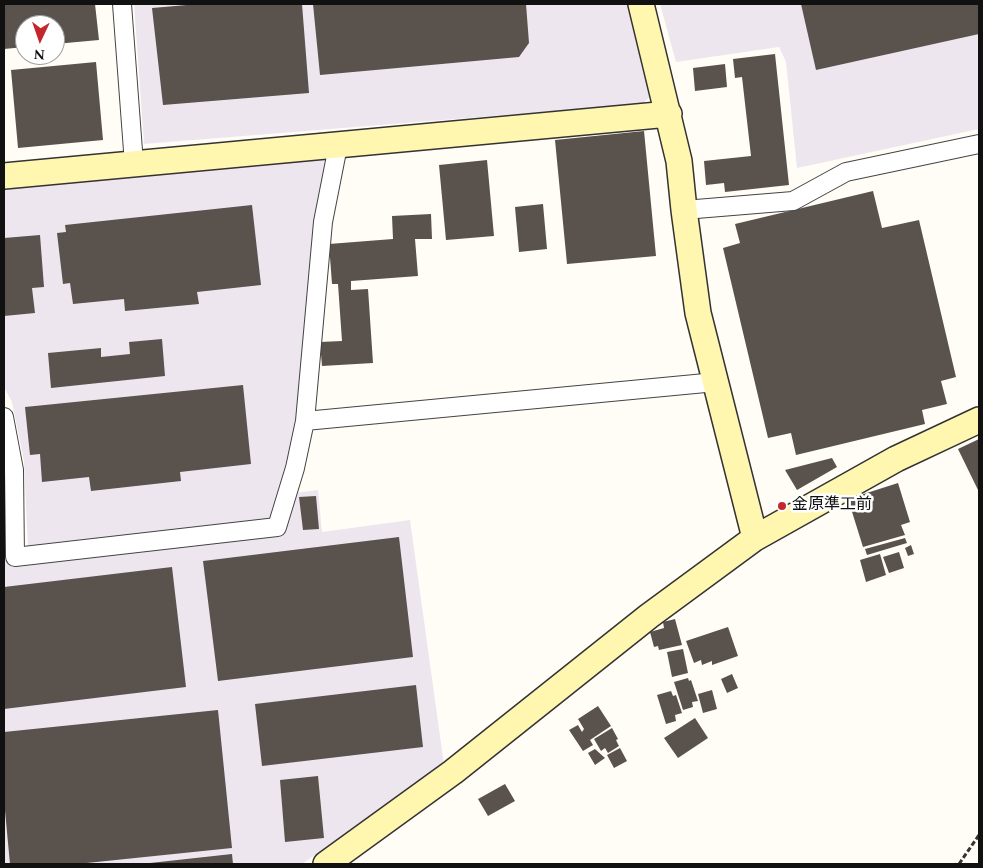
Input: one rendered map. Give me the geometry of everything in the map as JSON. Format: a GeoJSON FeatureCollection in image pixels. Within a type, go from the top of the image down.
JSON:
{"type":"FeatureCollection","features":[{"type":"Feature","properties":{"kind":"street"},"geometry":{"type":"LineString","coordinates":[[122,4],[134,164]]}},
{"type":"Feature","properties":{"kind":"street"},"geometry":{"type":"LineString","coordinates":[[641,4],[679,160],[698,314],[755,538]]}},
{"type":"Feature","properties":{"kind":"street"},"geometry":{"type":"LineString","coordinates":[[4,176],[669,114]]}},
{"type":"Feature","properties":{"kind":"street"},"geometry":{"type":"LineString","coordinates":[[684,210],[793,201],[846,172],[979,144]]}},
{"type":"Feature","properties":{"kind":"street"},"geometry":{"type":"LineString","coordinates":[[4,417],[14,470],[9,512],[15,557],[277,527],[295,468],[305,421],[323,222],[338,146]]}},
{"type":"Feature","properties":{"kind":"street"},"geometry":{"type":"LineString","coordinates":[[305,421],[716,382]]}},
{"type":"Feature","properties":{"kind":"street"},"geometry":{"type":"LineString","coordinates":[[330,863],[518,722],[691,584],[755,538],[896,458],[979,420]]}},
{"type":"Feature","properties":{"kind":"path"},"geometry":{"type":"LineString","coordinates":[[960,864],[979,835]]}},
{"type":"Feature","properties":{"kind":"shaded area"},"geometry":{"type":"Polygon","coordinates":[[[134,4],[630,4],[651,96],[642,104],[144,144],[134,4]]]}},
{"type":"Feature","properties":{"kind":"shaded area"},"geometry":{"type":"Polygon","coordinates":[[[660,4],[979,4],[979,129],[797,168],[786,62],[779,47],[676,62],[660,4]]]}},
{"type":"Feature","properties":{"kind":"shaded area"},"geometry":{"type":"Polygon","coordinates":[[[328,153],[297,431],[275,512],[269,521],[28,549],[24,461],[12,402],[4,387],[4,185],[328,153]]]}},
{"type":"Feature","properties":{"kind":"shaded area"},"geometry":{"type":"Polygon","coordinates":[[[318,490],[322,532],[410,520],[444,765],[302,864],[4,864],[4,520],[6,520],[9,565],[283,533],[295,493],[318,490]]]}},
{"type":"Feature","properties":{"kind":"building"},"geometry":{"type":"Polygon","coordinates":[[[4,4],[95,4],[99,40],[65,43],[65,15],[15,15],[15,48],[4,49],[4,4]]]}},
{"type":"Feature","properties":{"kind":"building"},"geometry":{"type":"Polygon","coordinates":[[[198,4],[302,4],[309,93],[163,105],[152,8],[198,4]]]}},
{"type":"Feature","properties":{"kind":"building"},"geometry":{"type":"Polygon","coordinates":[[[313,4],[526,4],[529,43],[519,57],[320,75],[313,4]]]}},
{"type":"Feature","properties":{"kind":"building"},"geometry":{"type":"Polygon","coordinates":[[[801,4],[979,4],[979,34],[816,70],[801,4]]]}},
{"type":"Feature","properties":{"kind":"building"},"geometry":{"type":"Polygon","coordinates":[[[775,54],[789,185],[725,192],[724,183],[706,185],[704,161],[751,156],[742,77],[735,78],[733,59],[775,54]]]}},
{"type":"Feature","properties":{"kind":"building"},"geometry":{"type":"Polygon","coordinates":[[[96,62],[103,140],[18,148],[11,70],[96,62]]]}},
{"type":"Feature","properties":{"kind":"building"},"geometry":{"type":"Polygon","coordinates":[[[725,64],[727,87],[695,91],[693,68],[725,64]]]}},
{"type":"Feature","properties":{"kind":"building"},"geometry":{"type":"Polygon","coordinates":[[[644,131],[656,256],[567,264],[555,140],[644,131]]]}},
{"type":"Feature","properties":{"kind":"building"},"geometry":{"type":"Polygon","coordinates":[[[487,160],[494,236],[446,240],[439,165],[487,160]]]}},
{"type":"Feature","properties":{"kind":"building"},"geometry":{"type":"Polygon","coordinates":[[[873,191],[882,228],[919,220],[956,377],[941,381],[947,404],[922,410],[925,424],[796,455],[791,433],[768,438],[723,248],[740,243],[735,224],[873,191]]]}},
{"type":"Feature","properties":{"kind":"building"},"geometry":{"type":"Polygon","coordinates":[[[543,204],[547,249],[519,252],[515,207],[543,204]]]}},
{"type":"Feature","properties":{"kind":"building"},"geometry":{"type":"Polygon","coordinates":[[[252,205],[261,285],[197,292],[199,304],[125,311],[124,299],[73,304],[70,283],[63,284],[57,233],[66,232],[65,225],[252,205]]]}},
{"type":"Feature","properties":{"kind":"building"},"geometry":{"type":"Polygon","coordinates":[[[431,214],[432,239],[415,239],[418,276],[351,281],[351,290],[368,289],[373,363],[322,366],[320,342],[342,341],[338,284],[332,284],[329,244],[393,239],[392,216],[431,214]]]}},
{"type":"Feature","properties":{"kind":"building"},"geometry":{"type":"Polygon","coordinates":[[[40,235],[44,287],[32,288],[35,313],[4,316],[4,238],[40,235]]]}},
{"type":"Feature","properties":{"kind":"building"},"geometry":{"type":"Polygon","coordinates":[[[162,339],[165,376],[51,388],[48,353],[101,348],[101,357],[130,354],[129,342],[162,339]]]}},
{"type":"Feature","properties":{"kind":"building"},"geometry":{"type":"Polygon","coordinates":[[[243,385],[251,464],[180,472],[181,481],[91,491],[89,477],[42,482],[40,454],[30,455],[25,407],[243,385]]]}},
{"type":"Feature","properties":{"kind":"building"},"geometry":{"type":"Polygon","coordinates":[[[979,439],[979,492],[958,449],[979,439]]]}},
{"type":"Feature","properties":{"kind":"building"},"geometry":{"type":"Polygon","coordinates":[[[832,458],[837,467],[797,490],[785,470],[832,458]]]}},
{"type":"Feature","properties":{"kind":"building"},"geometry":{"type":"Polygon","coordinates":[[[898,483],[910,522],[901,525],[905,535],[863,547],[848,499],[898,483]]]}},
{"type":"Feature","properties":{"kind":"building"},"geometry":{"type":"Polygon","coordinates":[[[316,496],[319,529],[303,530],[299,497],[316,496]]]}},
{"type":"Feature","properties":{"kind":"building"},"geometry":{"type":"Polygon","coordinates":[[[399,537],[413,657],[218,681],[203,561],[399,537]]]}},
{"type":"Feature","properties":{"kind":"building"},"geometry":{"type":"Polygon","coordinates":[[[905,538],[907,543],[867,555],[865,549],[905,538]]]}},
{"type":"Feature","properties":{"kind":"building"},"geometry":{"type":"Polygon","coordinates":[[[911,545],[914,554],[908,556],[905,548],[911,545]]]}},
{"type":"Feature","properties":{"kind":"building"},"geometry":{"type":"Polygon","coordinates":[[[899,552],[904,568],[889,573],[883,557],[899,552]]]}},
{"type":"Feature","properties":{"kind":"building"},"geometry":{"type":"Polygon","coordinates":[[[880,554],[886,575],[866,582],[860,560],[880,554]]]}},
{"type":"Feature","properties":{"kind":"building"},"geometry":{"type":"Polygon","coordinates":[[[172,567],[186,687],[4,709],[4,587],[172,567]]]}},
{"type":"Feature","properties":{"kind":"building"},"geometry":{"type":"Polygon","coordinates":[[[675,619],[682,645],[659,650],[658,646],[654,647],[650,632],[664,628],[663,622],[675,619]]]}},
{"type":"Feature","properties":{"kind":"building"},"geometry":{"type":"Polygon","coordinates":[[[728,627],[738,656],[712,665],[712,661],[702,665],[701,660],[694,663],[686,641],[728,627]]]}},
{"type":"Feature","properties":{"kind":"building"},"geometry":{"type":"Polygon","coordinates":[[[683,649],[688,673],[672,677],[667,652],[683,649]]]}},
{"type":"Feature","properties":{"kind":"building"},"geometry":{"type":"Polygon","coordinates":[[[732,674],[738,688],[727,693],[721,679],[732,674]]]}},
{"type":"Feature","properties":{"kind":"building"},"geometry":{"type":"Polygon","coordinates":[[[688,678],[689,681],[691,680],[698,701],[692,702],[693,707],[683,710],[674,682],[688,678]]]}},
{"type":"Feature","properties":{"kind":"building"},"geometry":{"type":"Polygon","coordinates":[[[416,685],[423,747],[262,766],[255,704],[416,685]]]}},
{"type":"Feature","properties":{"kind":"building"},"geometry":{"type":"Polygon","coordinates":[[[712,690],[717,709],[703,713],[698,694],[712,690]]]}},
{"type":"Feature","properties":{"kind":"building"},"geometry":{"type":"Polygon","coordinates":[[[671,691],[673,696],[676,695],[682,713],[675,715],[676,721],[666,724],[657,695],[671,691]]]}},
{"type":"Feature","properties":{"kind":"building"},"geometry":{"type":"Polygon","coordinates":[[[598,706],[611,726],[590,740],[593,745],[583,751],[569,730],[578,725],[582,732],[584,729],[578,719],[598,706]]]}},
{"type":"Feature","properties":{"kind":"building"},"geometry":{"type":"Polygon","coordinates":[[[218,710],[232,848],[77,864],[10,864],[4,800],[4,732],[218,710]]]}},
{"type":"Feature","properties":{"kind":"building"},"geometry":{"type":"Polygon","coordinates":[[[695,718],[708,738],[678,758],[664,738],[695,718]]]}},
{"type":"Feature","properties":{"kind":"building"},"geometry":{"type":"Polygon","coordinates":[[[612,728],[618,739],[616,740],[619,746],[608,753],[605,748],[601,751],[594,739],[612,728]]]}},
{"type":"Feature","properties":{"kind":"building"},"geometry":{"type":"Polygon","coordinates":[[[620,748],[627,761],[614,768],[607,755],[620,748]]]}},
{"type":"Feature","properties":{"kind":"building"},"geometry":{"type":"Polygon","coordinates":[[[595,749],[605,758],[595,765],[588,753],[595,749]]]}},
{"type":"Feature","properties":{"kind":"building"},"geometry":{"type":"Polygon","coordinates":[[[318,776],[324,838],[285,842],[280,780],[318,776]]]}},
{"type":"Feature","properties":{"kind":"building"},"geometry":{"type":"Polygon","coordinates":[[[505,784],[515,801],[488,816],[478,799],[505,784]]]}},
{"type":"Feature","properties":{"kind":"building"},"geometry":{"type":"Polygon","coordinates":[[[232,854],[233,864],[150,864],[150,863],[232,854]]]}},
{"type":"Feature","properties":{"kind":"place","name":"金原準工前"},"geometry":{"type":"Point","coordinates":[782,506]}}]}
